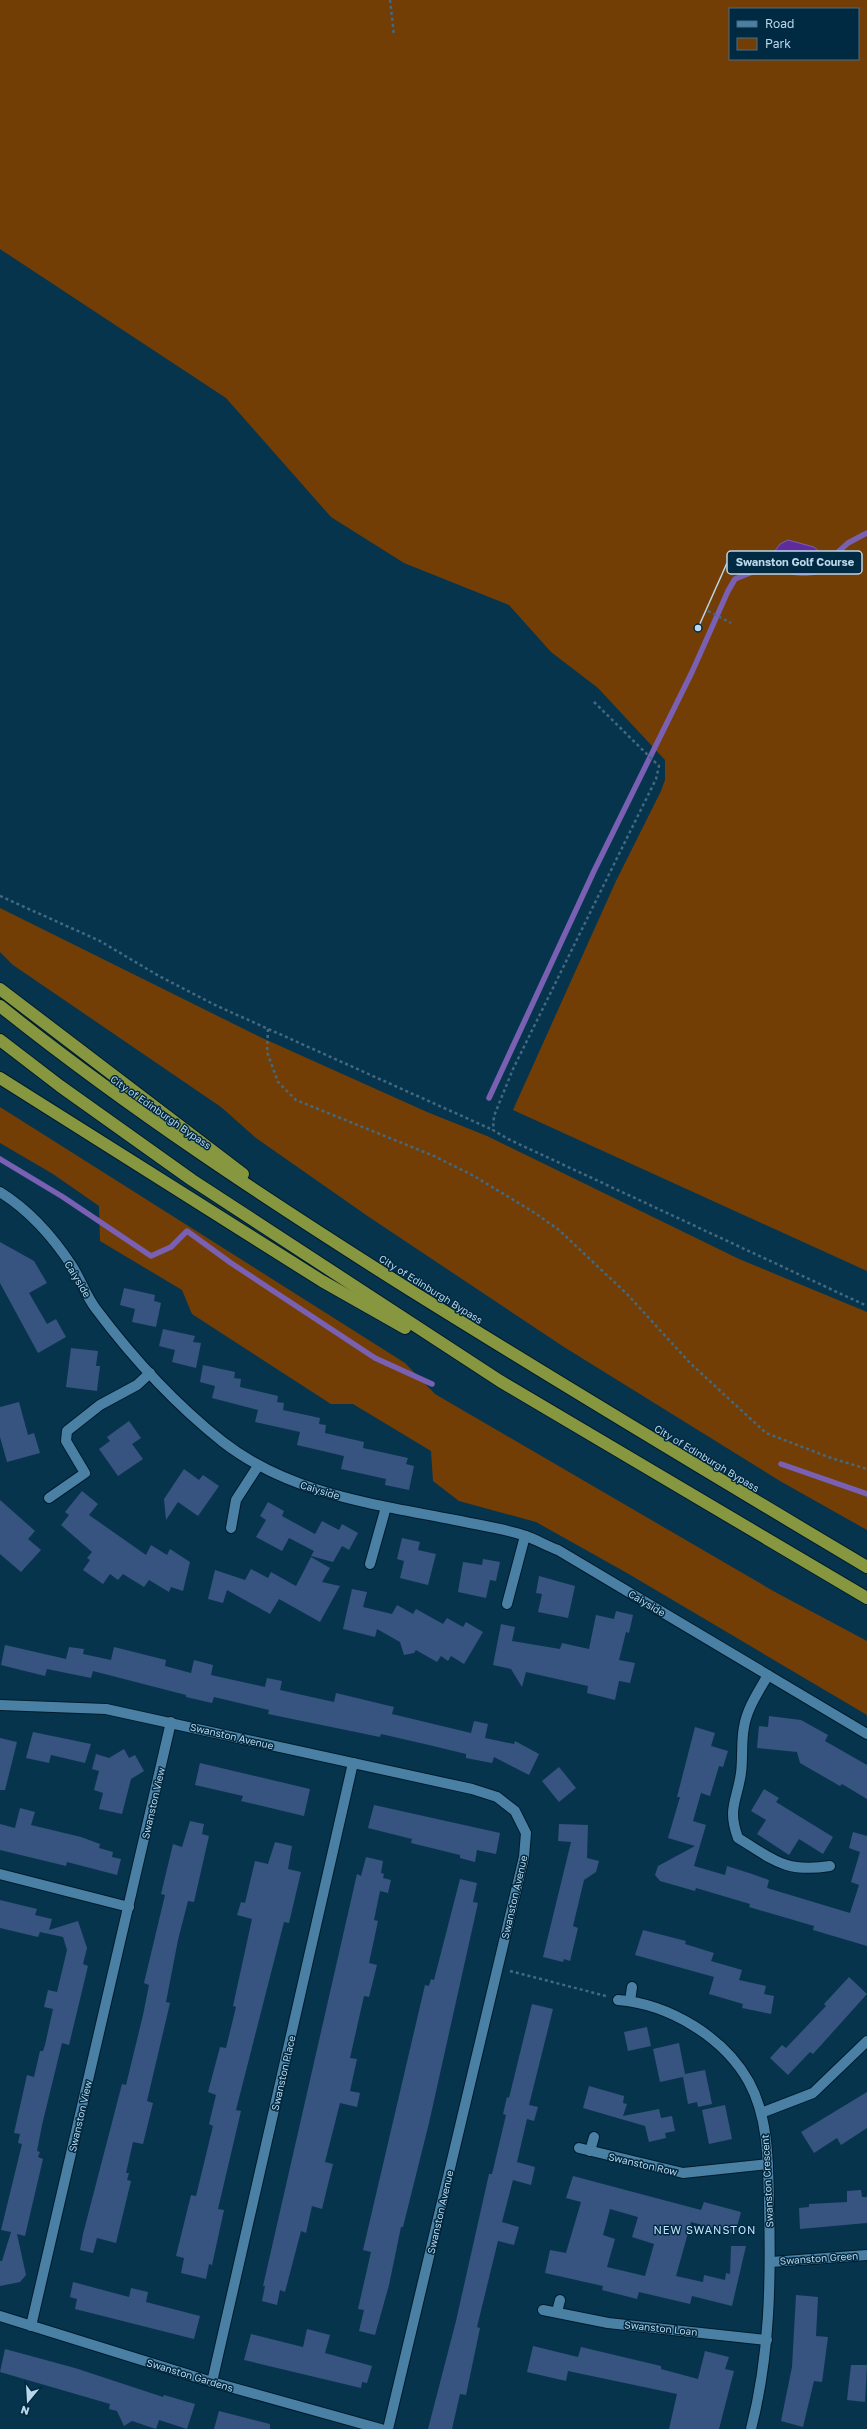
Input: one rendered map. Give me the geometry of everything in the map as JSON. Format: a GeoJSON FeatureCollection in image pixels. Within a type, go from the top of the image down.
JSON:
{"type":"FeatureCollection","features":[{"type":"Feature","properties":{"kind":"highway"},"geometry":{"type":"LineString","coordinates":[[0,990],[328,1238]]}},
{"type":"Feature","properties":{"kind":"highway","name":"City of Edinburgh Bypass"},"geometry":{"type":"LineString","coordinates":[[0,1006],[147,1116],[209,1160],[328,1238],[552,1379],[867,1567]]}},
{"type":"Feature","properties":{"kind":"highway"},"geometry":{"type":"LineString","coordinates":[[0,1040],[60,1086],[192,1180],[500,1381]]}},
{"type":"Feature","properties":{"kind":"highway"},"geometry":{"type":"LineString","coordinates":[[0,1078],[322,1281],[500,1381],[867,1598]]}},
{"type":"Feature","properties":{"kind":"street","name":"Caiyside"},"geometry":{"type":"LineString","coordinates":[[0,1192],[15,1201],[47,1233],[72,1266],[94,1307],[150,1374],[223,1442],[258,1466],[328,1494],[525,1536],[558,1550],[867,1734]]}},
{"type":"Feature","properties":{"kind":"street"},"geometry":{"type":"LineString","coordinates":[[49,1498],[85,1473],[66,1441],[67,1431],[100,1405],[137,1385],[150,1374]]}},
{"type":"Feature","properties":{"kind":"street"},"geometry":{"type":"LineString","coordinates":[[231,1528],[236,1500],[258,1466]]}},
{"type":"Feature","properties":{"kind":"street"},"geometry":{"type":"LineString","coordinates":[[370,1564],[386,1507]]}},
{"type":"Feature","properties":{"kind":"street"},"geometry":{"type":"LineString","coordinates":[[508,1604],[525,1536]]}},
{"type":"Feature","properties":{"kind":"street"},"geometry":{"type":"LineString","coordinates":[[768,1675],[749,1710],[744,1728],[741,1774],[731,1811],[733,1826],[738,1838],[786,1867],[809,1869],[830,1866]]}},
{"type":"Feature","properties":{"kind":"street","name":"Swanston Avenue"},"geometry":{"type":"LineString","coordinates":[[0,1705],[106,1709],[171,1722],[472,1788],[497,1797],[515,1811],[526,1833],[524,1857],[388,2429]]}},
{"type":"Feature","properties":{"kind":"street","name":"Swanston View"},"geometry":{"type":"LineString","coordinates":[[31,2326],[171,1722]]}},
{"type":"Feature","properties":{"kind":"street","name":"Swanston Place"},"geometry":{"type":"LineString","coordinates":[[212,2382],[353,1763]]}},
{"type":"Feature","properties":{"kind":"street"},"geometry":{"type":"LineString","coordinates":[[0,1874],[129,1907]]}},
{"type":"Feature","properties":{"kind":"street"},"geometry":{"type":"LineString","coordinates":[[630,2001],[632,1987]]}},
{"type":"Feature","properties":{"kind":"street","name":"Swanston Crescent"},"geometry":{"type":"LineString","coordinates":[[618,2000],[630,2001],[667,2012],[710,2038],[731,2059],[749,2082],[761,2113],[768,2164],[771,2262],[761,2389],[751,2429]]}},
{"type":"Feature","properties":{"kind":"street"},"geometry":{"type":"LineString","coordinates":[[761,2113],[813,2093],[867,2041]]}},
{"type":"Feature","properties":{"kind":"street"},"geometry":{"type":"LineString","coordinates":[[590,2152],[594,2137]]}},
{"type":"Feature","properties":{"kind":"street","name":"Swanston Row"},"geometry":{"type":"LineString","coordinates":[[579,2148],[590,2152],[683,2173],[768,2164]]}},
{"type":"Feature","properties":{"kind":"street","name":"Swanston Green"},"geometry":{"type":"LineString","coordinates":[[771,2262],[867,2255]]}},
{"type":"Feature","properties":{"kind":"street"},"geometry":{"type":"LineString","coordinates":[[557,2312],[560,2300]]}},
{"type":"Feature","properties":{"kind":"street","name":"Swanston Loan"},"geometry":{"type":"LineString","coordinates":[[543,2310],[608,2323],[766,2340]]}},
{"type":"Feature","properties":{"kind":"street","name":"Swanston Gardens"},"geometry":{"type":"LineString","coordinates":[[0,2316],[212,2382],[381,2429]]}},
{"type":"Feature","properties":{"kind":"path"},"geometry":{"type":"LineString","coordinates":[[390,0],[394,35]]}},
{"type":"Feature","properties":{"kind":"path"},"geometry":{"type":"LineString","coordinates":[[833,551],[839,560]]}},
{"type":"Feature","properties":{"kind":"path"},"geometry":{"type":"LineString","coordinates":[[765,560],[767,572]]}},
{"type":"Feature","properties":{"kind":"path"},"geometry":{"type":"LineString","coordinates":[[708,611],[731,623]]}},
{"type":"Feature","properties":{"kind":"path"},"geometry":{"type":"LineString","coordinates":[[493,1130],[494,1116],[513,1070],[656,779],[659,766],[594,702]]}},
{"type":"Feature","properties":{"kind":"path"},"geometry":{"type":"LineString","coordinates":[[0,896],[100,941],[158,976],[268,1029],[493,1130],[551,1159],[867,1306]]}},
{"type":"Feature","properties":{"kind":"path"},"geometry":{"type":"LineString","coordinates":[[268,1029],[267,1052],[278,1082],[296,1100],[434,1156],[474,1176],[535,1213],[559,1230],[621,1288],[690,1363],[766,1433],[831,1458],[867,1469]]}},
{"type":"Feature","properties":{"kind":"path"},"geometry":{"type":"LineString","coordinates":[[498,1968],[618,2000]]}},
{"type":"Feature","properties":{"kind":"green space"},"geometry":{"type":"Polygon","coordinates":[[[0,0],[867,0],[867,1271],[513,1110],[616,881],[661,791],[665,780],[665,760],[598,688],[551,652],[509,605],[404,563],[331,517],[226,398],[0,249],[0,0]]]}},
{"type":"Feature","properties":{"kind":"green space"},"geometry":{"type":"Polygon","coordinates":[[[0,908],[260,1037],[427,1112],[487,1136],[739,1259],[867,1312],[867,1530],[780,1481],[564,1347],[369,1217],[256,1138],[221,1107],[13,965],[0,952],[0,908]]]}},
{"type":"Feature","properties":{"kind":"green space"},"geometry":{"type":"Polygon","coordinates":[[[0,1107],[405,1363],[435,1394],[775,1592],[867,1641],[867,1715],[627,1573],[536,1522],[459,1501],[433,1481],[431,1451],[353,1404],[331,1404],[192,1314],[182,1290],[100,1241],[99,1206],[53,1174],[0,1143],[0,1107]]]}},
{"type":"Feature","properties":{"kind":"shaded area"},"geometry":{"type":"Polygon","coordinates":[[[788,540],[814,547],[821,553],[824,571],[812,575],[800,575],[782,570],[777,566],[774,552],[780,544],[788,540]]]}},
{"type":"Feature","properties":{"kind":"building"},"geometry":{"type":"Polygon","coordinates":[[[0,1242],[34,1261],[47,1283],[29,1293],[47,1324],[56,1319],[66,1337],[38,1353],[0,1283],[0,1242]]]}},
{"type":"Feature","properties":{"kind":"building"},"geometry":{"type":"Polygon","coordinates":[[[124,1288],[155,1295],[154,1301],[161,1303],[156,1327],[132,1322],[135,1309],[120,1305],[124,1288]]]}},
{"type":"Feature","properties":{"kind":"building"},"geometry":{"type":"Polygon","coordinates":[[[163,1329],[195,1336],[193,1342],[201,1343],[196,1368],[172,1362],[175,1350],[159,1346],[163,1329]]]}},
{"type":"Feature","properties":{"kind":"building"},"geometry":{"type":"Polygon","coordinates":[[[71,1348],[98,1351],[96,1366],[100,1366],[97,1391],[66,1387],[71,1348]]]}},
{"type":"Feature","properties":{"kind":"building"},"geometry":{"type":"Polygon","coordinates":[[[203,1365],[235,1372],[234,1378],[241,1379],[240,1387],[278,1396],[277,1402],[284,1403],[283,1410],[320,1418],[319,1424],[326,1425],[325,1433],[364,1442],[363,1448],[408,1458],[406,1464],[414,1466],[409,1490],[385,1485],[386,1479],[341,1469],[344,1456],[297,1445],[300,1432],[255,1422],[258,1410],[212,1398],[215,1386],[200,1382],[203,1365]]]}},
{"type":"Feature","properties":{"kind":"building"},"geometry":{"type":"Polygon","coordinates":[[[19,1402],[28,1435],[34,1433],[40,1453],[7,1462],[0,1437],[0,1407],[19,1402]]]}},
{"type":"Feature","properties":{"kind":"building"},"geometry":{"type":"Polygon","coordinates":[[[129,1421],[141,1438],[132,1444],[143,1459],[118,1476],[99,1449],[110,1441],[107,1437],[129,1421]]]}},
{"type":"Feature","properties":{"kind":"building"},"geometry":{"type":"Polygon","coordinates":[[[184,1469],[199,1480],[203,1475],[219,1486],[198,1516],[178,1502],[166,1520],[164,1499],[184,1469]]]}},
{"type":"Feature","properties":{"kind":"building"},"geometry":{"type":"Polygon","coordinates":[[[82,1491],[98,1504],[89,1515],[146,1555],[151,1545],[167,1555],[170,1549],[190,1562],[183,1591],[171,1587],[169,1592],[149,1580],[144,1587],[123,1574],[118,1580],[110,1574],[103,1584],[83,1570],[90,1560],[87,1558],[92,1552],[61,1525],[69,1515],[65,1512],[82,1491]]]}},
{"type":"Feature","properties":{"kind":"building"},"geometry":{"type":"Polygon","coordinates":[[[0,1500],[35,1531],[28,1539],[41,1550],[21,1572],[0,1554],[0,1500]]]}},
{"type":"Feature","properties":{"kind":"building"},"geometry":{"type":"Polygon","coordinates":[[[268,1502],[284,1511],[282,1516],[315,1534],[322,1521],[339,1530],[342,1524],[358,1533],[349,1550],[342,1546],[333,1562],[311,1556],[314,1551],[289,1538],[282,1551],[256,1537],[266,1520],[260,1516],[268,1502]]]}},
{"type":"Feature","properties":{"kind":"building"},"geometry":{"type":"Polygon","coordinates":[[[402,1538],[420,1542],[418,1550],[436,1554],[428,1585],[400,1578],[404,1561],[397,1559],[402,1538]]]}},
{"type":"Feature","properties":{"kind":"building"},"geometry":{"type":"Polygon","coordinates":[[[311,1557],[330,1568],[322,1582],[340,1586],[320,1622],[279,1599],[270,1614],[227,1590],[223,1603],[208,1599],[215,1570],[245,1580],[251,1569],[268,1578],[271,1572],[296,1586],[311,1557]]]}},
{"type":"Feature","properties":{"kind":"building"},"geometry":{"type":"Polygon","coordinates":[[[483,1559],[500,1562],[496,1581],[490,1580],[486,1598],[458,1592],[463,1562],[482,1565],[483,1559]]]}},
{"type":"Feature","properties":{"kind":"building"},"geometry":{"type":"Polygon","coordinates":[[[539,1576],[575,1586],[568,1618],[538,1612],[542,1594],[536,1593],[539,1576]]]}},
{"type":"Feature","properties":{"kind":"building"},"geometry":{"type":"Polygon","coordinates":[[[352,1589],[367,1592],[363,1607],[392,1614],[397,1605],[413,1614],[416,1609],[443,1624],[447,1618],[463,1627],[466,1622],[483,1632],[464,1664],[451,1656],[448,1661],[441,1656],[437,1662],[416,1650],[414,1653],[404,1655],[400,1642],[377,1629],[375,1637],[343,1629],[352,1589]]]}},
{"type":"Feature","properties":{"kind":"building"},"geometry":{"type":"Polygon","coordinates":[[[616,1611],[633,1615],[629,1633],[626,1632],[619,1660],[635,1663],[630,1683],[619,1681],[615,1700],[587,1693],[588,1686],[526,1672],[522,1687],[511,1669],[493,1665],[501,1624],[515,1627],[512,1641],[560,1649],[562,1643],[589,1649],[596,1615],[614,1619],[616,1611]]]}},
{"type":"Feature","properties":{"kind":"building"},"geometry":{"type":"Polygon","coordinates":[[[5,1645],[66,1659],[69,1647],[84,1649],[83,1654],[111,1660],[114,1647],[166,1660],[165,1666],[191,1673],[194,1660],[213,1665],[211,1675],[265,1687],[267,1678],[282,1681],[280,1690],[334,1702],[336,1693],[394,1707],[392,1714],[471,1733],[474,1721],[488,1724],[485,1738],[514,1744],[515,1741],[539,1754],[529,1775],[494,1757],[492,1763],[466,1758],[466,1754],[429,1745],[381,1734],[380,1737],[268,1714],[269,1710],[214,1697],[212,1703],[93,1671],[91,1678],[47,1669],[45,1676],[1,1665],[5,1645]]]}},
{"type":"Feature","properties":{"kind":"building"},"geometry":{"type":"Polygon","coordinates":[[[769,1716],[801,1720],[828,1735],[825,1741],[867,1765],[867,1799],[842,1784],[840,1786],[800,1763],[797,1752],[757,1748],[759,1726],[768,1727],[769,1716]]]}},
{"type":"Feature","properties":{"kind":"building"},"geometry":{"type":"Polygon","coordinates":[[[695,1727],[715,1733],[711,1746],[728,1751],[723,1767],[719,1766],[710,1796],[701,1793],[693,1821],[706,1825],[694,1866],[725,1875],[727,1866],[769,1880],[767,1888],[850,1913],[859,1885],[851,1882],[860,1852],[849,1848],[853,1832],[867,1836],[867,1946],[813,1930],[814,1926],[749,1907],[750,1904],[696,1888],[695,1891],[660,1881],[655,1875],[658,1866],[695,1846],[668,1838],[680,1797],[677,1797],[695,1727]]]}},
{"type":"Feature","properties":{"kind":"building"},"geometry":{"type":"Polygon","coordinates":[[[33,1732],[91,1744],[85,1763],[51,1755],[49,1763],[26,1758],[33,1732]]]}},
{"type":"Feature","properties":{"kind":"building"},"geometry":{"type":"Polygon","coordinates":[[[0,1738],[17,1742],[5,1790],[0,1790],[0,1738]]]}},
{"type":"Feature","properties":{"kind":"building"},"geometry":{"type":"Polygon","coordinates":[[[124,1749],[129,1758],[135,1755],[144,1771],[131,1779],[122,1814],[99,1809],[103,1793],[94,1790],[99,1771],[92,1769],[96,1754],[109,1758],[124,1749]]]}},
{"type":"Feature","properties":{"kind":"building"},"geometry":{"type":"Polygon","coordinates":[[[200,1763],[310,1789],[304,1816],[241,1801],[243,1796],[195,1785],[200,1763]]]}},
{"type":"Feature","properties":{"kind":"building"},"geometry":{"type":"Polygon","coordinates":[[[559,1767],[576,1788],[559,1802],[542,1781],[559,1767]]]}},
{"type":"Feature","properties":{"kind":"building"},"geometry":{"type":"Polygon","coordinates":[[[764,1789],[779,1798],[776,1802],[833,1837],[823,1854],[799,1839],[789,1855],[757,1834],[766,1820],[751,1811],[764,1789]]]}},
{"type":"Feature","properties":{"kind":"building"},"geometry":{"type":"Polygon","coordinates":[[[374,1805],[500,1833],[496,1854],[477,1850],[475,1862],[460,1858],[460,1855],[411,1843],[412,1839],[368,1828],[374,1805]]]}},
{"type":"Feature","properties":{"kind":"building"},"geometry":{"type":"Polygon","coordinates":[[[20,1808],[35,1812],[31,1825],[81,1837],[100,1844],[99,1848],[113,1852],[112,1857],[121,1859],[117,1875],[67,1862],[66,1866],[0,1850],[0,1824],[15,1828],[20,1808]]]}},
{"type":"Feature","properties":{"kind":"building"},"geometry":{"type":"Polygon","coordinates":[[[190,1821],[204,1824],[202,1834],[209,1836],[194,1902],[188,1901],[178,1940],[166,2002],[170,2003],[147,2101],[153,2103],[143,2144],[133,2142],[126,2173],[129,2173],[127,2180],[131,2181],[116,2243],[97,2238],[93,2253],[80,2250],[122,2084],[126,2085],[143,2015],[149,1985],[144,1983],[165,1895],[161,1894],[173,1844],[182,1847],[190,1821]]]}},
{"type":"Feature","properties":{"kind":"building"},"geometry":{"type":"Polygon","coordinates":[[[559,1824],[588,1825],[587,1858],[599,1861],[596,1872],[584,1880],[573,1926],[578,1928],[570,1961],[564,1959],[563,1962],[543,1957],[571,1842],[558,1841],[559,1824]]]}},
{"type":"Feature","properties":{"kind":"building"},"geometry":{"type":"Polygon","coordinates":[[[275,1842],[292,1846],[288,1869],[301,1872],[289,1923],[284,1922],[236,2110],[241,2111],[218,2209],[224,2210],[212,2265],[209,2264],[206,2279],[181,2273],[184,2258],[176,2256],[191,2195],[196,2196],[213,2126],[209,2124],[216,2095],[208,2092],[220,2047],[226,2048],[236,2007],[233,2006],[252,1919],[237,1915],[241,1902],[245,1903],[255,1861],[268,1864],[275,1842]]]}},
{"type":"Feature","properties":{"kind":"building"},"geometry":{"type":"Polygon","coordinates":[[[366,1857],[383,1861],[381,1873],[384,1874],[383,1878],[391,1880],[388,1893],[380,1891],[374,1920],[378,1921],[369,1963],[377,1965],[369,1997],[364,1996],[350,2058],[357,2059],[350,2091],[360,2093],[357,2107],[340,2103],[325,2162],[333,2164],[322,2209],[312,2206],[306,2233],[301,2231],[285,2292],[280,2290],[277,2305],[262,2301],[265,2286],[263,2286],[357,1874],[361,1876],[366,1857]]]}},
{"type":"Feature","properties":{"kind":"building"},"geometry":{"type":"Polygon","coordinates":[[[460,1879],[477,1883],[473,1902],[478,1903],[429,2123],[403,2227],[401,2227],[389,2285],[375,2335],[359,2331],[364,2310],[358,2309],[371,2252],[363,2250],[425,1985],[429,1986],[431,1979],[434,1980],[460,1879]]]}},
{"type":"Feature","properties":{"kind":"building"},"geometry":{"type":"Polygon","coordinates":[[[0,1900],[37,1909],[35,1915],[52,1919],[49,1930],[78,1921],[87,1948],[83,1964],[88,1966],[69,2045],[62,2043],[42,2125],[37,2151],[40,2152],[38,2157],[43,2159],[25,2236],[17,2234],[26,2275],[20,2282],[0,2286],[0,2261],[2,2261],[11,2232],[1,2230],[22,2144],[18,2143],[20,2134],[14,2133],[27,2075],[34,2077],[40,2051],[43,2051],[45,2045],[53,2009],[44,2007],[48,1990],[57,1992],[67,1950],[63,1937],[40,1932],[38,1937],[0,1928],[0,1900]]]}},
{"type":"Feature","properties":{"kind":"building"},"geometry":{"type":"Polygon","coordinates":[[[643,1930],[686,1941],[685,1944],[714,1953],[711,1961],[742,1970],[739,1980],[766,1986],[764,1994],[774,1996],[771,2014],[742,2008],[743,2004],[709,1994],[714,1977],[635,1955],[643,1930]]]}},
{"type":"Feature","properties":{"kind":"building"},"geometry":{"type":"Polygon","coordinates":[[[849,1977],[867,1994],[813,2054],[810,2052],[788,2075],[770,2058],[782,2045],[786,2048],[826,2006],[824,2004],[849,1977]]]}},
{"type":"Feature","properties":{"kind":"building"},"geometry":{"type":"Polygon","coordinates":[[[532,2004],[553,2009],[529,2105],[538,2107],[534,2121],[527,2119],[517,2162],[535,2167],[531,2185],[513,2180],[502,2222],[519,2227],[514,2245],[498,2241],[477,2327],[480,2328],[466,2395],[460,2394],[452,2429],[428,2429],[456,2321],[489,2174],[492,2174],[506,2115],[503,2114],[507,2097],[509,2098],[532,2004]]]}},
{"type":"Feature","properties":{"kind":"building"},"geometry":{"type":"Polygon","coordinates":[[[647,2027],[651,2046],[628,2051],[624,2032],[647,2027]]]}},
{"type":"Feature","properties":{"kind":"building"},"geometry":{"type":"Polygon","coordinates":[[[679,2043],[685,2074],[705,2070],[712,2104],[698,2107],[697,2102],[688,2104],[683,2077],[660,2082],[653,2049],[679,2043]]]}},
{"type":"Feature","properties":{"kind":"building"},"geometry":{"type":"Polygon","coordinates":[[[589,2086],[624,2096],[623,2103],[627,2104],[623,2116],[659,2109],[661,2118],[672,2116],[675,2131],[665,2133],[666,2138],[649,2142],[645,2126],[583,2108],[589,2086]]]}},
{"type":"Feature","properties":{"kind":"building"},"geometry":{"type":"Polygon","coordinates":[[[867,2092],[867,2128],[841,2145],[837,2138],[814,2153],[801,2132],[867,2092]]]}},
{"type":"Feature","properties":{"kind":"building"},"geometry":{"type":"Polygon","coordinates":[[[725,2105],[732,2139],[709,2144],[702,2110],[725,2105]]]}},
{"type":"Feature","properties":{"kind":"building"},"geometry":{"type":"Polygon","coordinates":[[[573,2176],[701,2210],[704,2202],[741,2212],[735,2234],[691,2222],[676,2276],[703,2282],[704,2275],[725,2280],[726,2273],[730,2274],[731,2246],[746,2246],[732,2306],[692,2296],[690,2304],[639,2292],[637,2299],[602,2290],[603,2286],[545,2273],[550,2250],[566,2253],[581,2202],[566,2198],[573,2176]],[[610,2209],[603,2235],[615,2239],[607,2267],[645,2276],[654,2244],[632,2237],[638,2217],[610,2209]]]}},
{"type":"Feature","properties":{"kind":"building"},"geometry":{"type":"Polygon","coordinates":[[[861,2190],[862,2197],[867,2197],[867,2223],[800,2229],[799,2208],[809,2207],[809,2204],[847,2202],[847,2191],[861,2190]]]}},
{"type":"Feature","properties":{"kind":"building"},"geometry":{"type":"Polygon","coordinates":[[[73,2282],[129,2297],[131,2288],[148,2292],[146,2302],[200,2316],[194,2339],[75,2309],[77,2299],[70,2297],[73,2282]]]}},
{"type":"Feature","properties":{"kind":"building"},"geometry":{"type":"Polygon","coordinates":[[[796,2295],[818,2297],[816,2336],[828,2337],[822,2382],[814,2381],[803,2427],[781,2421],[792,2367],[796,2295]]]}},
{"type":"Feature","properties":{"kind":"building"},"geometry":{"type":"Polygon","coordinates":[[[307,2329],[330,2335],[325,2353],[372,2366],[367,2383],[362,2382],[361,2388],[244,2360],[251,2334],[303,2347],[307,2329]]]}},
{"type":"Feature","properties":{"kind":"building"},"geometry":{"type":"Polygon","coordinates":[[[533,2346],[578,2357],[581,2347],[661,2366],[661,2369],[698,2379],[705,2351],[729,2357],[725,2369],[734,2371],[719,2429],[669,2429],[677,2394],[568,2371],[566,2381],[527,2372],[533,2346]]]}},
{"type":"Feature","properties":{"kind":"building"},"geometry":{"type":"Polygon","coordinates":[[[5,2349],[75,2368],[163,2397],[164,2395],[195,2404],[187,2429],[159,2420],[156,2429],[132,2421],[124,2426],[117,2411],[109,2409],[110,2404],[0,2372],[5,2349]]]}},
{"type":"Feature","properties":{"kind":"building"},"geometry":{"type":"Polygon","coordinates":[[[851,2365],[867,2365],[865,2402],[847,2400],[851,2365]]]}},
{"type":"Feature","properties":{"kind":"building"},"geometry":{"type":"Polygon","coordinates":[[[219,2411],[270,2424],[270,2429],[214,2429],[219,2411]]]}},
{"type":"Feature","properties":{"kind":"waterway"},"geometry":{"type":"LineString","coordinates":[[825,564],[848,543],[867,533]]}},
{"type":"Feature","properties":{"kind":"waterway"},"geometry":{"type":"LineString","coordinates":[[489,1098],[594,871],[692,672],[728,591],[735,579],[775,563]]}},
{"type":"Feature","properties":{"kind":"waterway"},"geometry":{"type":"LineString","coordinates":[[0,1159],[63,1197],[151,1256],[171,1247],[187,1231],[231,1263],[375,1358],[432,1384]]}},
{"type":"Feature","properties":{"kind":"waterway"},"geometry":{"type":"LineString","coordinates":[[781,1464],[867,1494]]}},
{"type":"Feature","properties":{"kind":"place","name":"Swanston Golf Course"},"geometry":{"type":"Point","coordinates":[698,628]}},
{"type":"Feature","properties":{"kind":"district","name":"NEW SWANSTON"},"geometry":{"type":"Point","coordinates":[705,2229]}}]}
